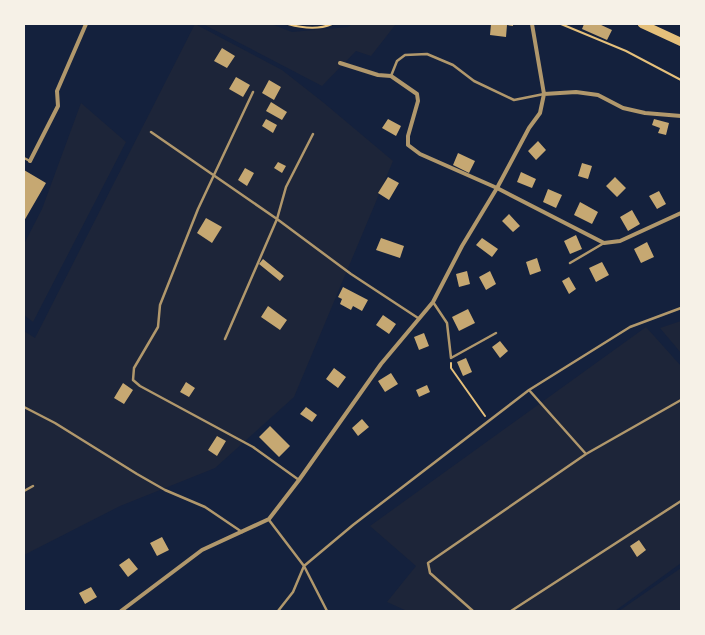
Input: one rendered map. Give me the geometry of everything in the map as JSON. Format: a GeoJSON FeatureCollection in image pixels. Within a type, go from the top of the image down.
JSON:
{"type":"FeatureCollection","features":[{"type":"Feature","properties":{"kind":"main road"},"geometry":{"type":"LineString","coordinates":[[642,24],[681,42]]}},
{"type":"Feature","properties":{"kind":"street"},"geometry":{"type":"LineString","coordinates":[[30,162],[58,106],[57,90],[86,24]]}},
{"type":"Feature","properties":{"kind":"street"},"geometry":{"type":"LineString","coordinates":[[121,611],[202,550],[269,519],[299,480],[381,364],[418,318],[433,302],[462,246],[497,188],[529,128],[540,113],[544,94],[532,24]]}},
{"type":"Feature","properties":{"kind":"street"},"geometry":{"type":"LineString","coordinates":[[340,64],[378,75],[391,76],[416,94],[418,101],[408,136],[408,145],[420,154],[497,188],[604,243],[620,241],[681,213]]}},
{"type":"Feature","properties":{"kind":"street"},"geometry":{"type":"LineString","coordinates":[[544,94],[576,92],[598,95],[623,108],[645,113],[681,116]]}},
{"type":"Feature","properties":{"kind":"lane"},"geometry":{"type":"LineString","coordinates":[[391,76],[397,61],[405,55],[427,54],[454,65],[474,81],[514,100],[544,94]]}},
{"type":"Feature","properties":{"kind":"lane"},"geometry":{"type":"LineString","coordinates":[[253,92],[198,209],[160,306],[158,327],[134,368],[133,380],[140,386],[253,447],[299,480]]}},
{"type":"Feature","properties":{"kind":"lane"},"geometry":{"type":"LineString","coordinates":[[151,132],[214,177],[277,219],[351,274],[418,318]]}},
{"type":"Feature","properties":{"kind":"lane"},"geometry":{"type":"LineString","coordinates":[[225,339],[277,219],[286,187],[313,134]]}},
{"type":"Feature","properties":{"kind":"lane"},"geometry":{"type":"LineString","coordinates":[[24,158],[30,162]]}},
{"type":"Feature","properties":{"kind":"lane"},"geometry":{"type":"LineString","coordinates":[[570,263],[604,243]]}},
{"type":"Feature","properties":{"kind":"lane"},"geometry":{"type":"LineString","coordinates":[[433,302],[446,322],[451,358],[496,333]]}},
{"type":"Feature","properties":{"kind":"lane"},"geometry":{"type":"LineString","coordinates":[[278,611],[293,592],[304,566],[353,524],[529,390],[630,327],[681,308]]}},
{"type":"Feature","properties":{"kind":"lane"},"geometry":{"type":"LineString","coordinates":[[529,390],[586,454]]}},
{"type":"Feature","properties":{"kind":"lane"},"geometry":{"type":"LineString","coordinates":[[473,611],[430,573],[428,563],[586,454],[681,400]]}},
{"type":"Feature","properties":{"kind":"lane"},"geometry":{"type":"LineString","coordinates":[[24,407],[55,423],[165,490],[205,507],[242,532]]}},
{"type":"Feature","properties":{"kind":"lane"},"geometry":{"type":"LineString","coordinates":[[24,491],[33,486]]}},
{"type":"Feature","properties":{"kind":"lane"},"geometry":{"type":"LineString","coordinates":[[511,611],[681,501]]}},
{"type":"Feature","properties":{"kind":"lane"},"geometry":{"type":"LineString","coordinates":[[269,519],[304,566],[327,611]]}},
{"type":"Feature","properties":{"kind":"path"},"geometry":{"type":"LineString","coordinates":[[288,24],[302,28],[326,27],[332,24]]}},
{"type":"Feature","properties":{"kind":"path"},"geometry":{"type":"LineString","coordinates":[[560,24],[626,51],[681,80]]}},
{"type":"Feature","properties":{"kind":"path"},"geometry":{"type":"LineString","coordinates":[[451,358],[451,368],[488,421]]}},
{"type":"Feature","properties":{"kind":"shaded area"},"geometry":{"type":"Polygon","coordinates":[[[195,24],[282,70],[393,161],[294,397],[215,468],[120,506],[24,555],[24,331],[35,338],[195,24]]]}},
{"type":"Feature","properties":{"kind":"shaded area"},"geometry":{"type":"Polygon","coordinates":[[[203,24],[271,24],[292,32],[348,27],[352,24],[396,24],[371,56],[356,51],[322,86],[203,24]]]}},
{"type":"Feature","properties":{"kind":"shaded area"},"geometry":{"type":"Polygon","coordinates":[[[81,103],[126,142],[33,322],[24,315],[24,244],[42,209],[81,103]]]}},
{"type":"Feature","properties":{"kind":"shaded area"},"geometry":{"type":"Polygon","coordinates":[[[681,321],[681,353],[660,328],[681,321]]]}},
{"type":"Feature","properties":{"kind":"shaded area"},"geometry":{"type":"Polygon","coordinates":[[[646,327],[681,366],[681,563],[615,611],[407,611],[387,602],[416,566],[370,526],[646,327]]]}},
{"type":"Feature","properties":{"kind":"shaded area"},"geometry":{"type":"Polygon","coordinates":[[[681,568],[681,611],[619,611],[681,568]]]}},
{"type":"Feature","properties":{"kind":"building"},"geometry":{"type":"Polygon","coordinates":[[[491,24],[513,24],[513,26],[507,25],[506,37],[490,35],[491,24]]]}},
{"type":"Feature","properties":{"kind":"building"},"geometry":{"type":"Polygon","coordinates":[[[584,24],[599,24],[612,30],[607,40],[582,29],[584,24]]]}},
{"type":"Feature","properties":{"kind":"building"},"geometry":{"type":"Polygon","coordinates":[[[222,48],[235,56],[227,68],[214,61],[222,48]]]}},
{"type":"Feature","properties":{"kind":"building"},"geometry":{"type":"Polygon","coordinates":[[[236,77],[250,85],[243,97],[229,89],[236,77]]]}},
{"type":"Feature","properties":{"kind":"building"},"geometry":{"type":"Polygon","coordinates":[[[269,80],[281,87],[274,100],[262,93],[269,80]]]}},
{"type":"Feature","properties":{"kind":"building"},"geometry":{"type":"Polygon","coordinates":[[[271,102],[287,112],[282,120],[266,111],[271,102]]]}},
{"type":"Feature","properties":{"kind":"building"},"geometry":{"type":"Polygon","coordinates":[[[266,119],[277,125],[273,133],[262,126],[266,119]]]}},
{"type":"Feature","properties":{"kind":"building"},"geometry":{"type":"Polygon","coordinates":[[[388,119],[401,126],[396,136],[382,128],[388,119]]]}},
{"type":"Feature","properties":{"kind":"building"},"geometry":{"type":"Polygon","coordinates":[[[654,119],[669,123],[666,135],[658,133],[660,128],[652,125],[654,119]]]}},
{"type":"Feature","properties":{"kind":"building"},"geometry":{"type":"Polygon","coordinates":[[[538,141],[546,150],[536,160],[528,151],[538,141]]]}},
{"type":"Feature","properties":{"kind":"building"},"geometry":{"type":"Polygon","coordinates":[[[458,153],[475,161],[469,173],[453,165],[458,153]]]}},
{"type":"Feature","properties":{"kind":"building"},"geometry":{"type":"Polygon","coordinates":[[[278,162],[286,166],[282,173],[274,168],[278,162]]]}},
{"type":"Feature","properties":{"kind":"building"},"geometry":{"type":"Polygon","coordinates":[[[582,163],[592,166],[588,179],[578,176],[582,163]]]}},
{"type":"Feature","properties":{"kind":"building"},"geometry":{"type":"Polygon","coordinates":[[[245,168],[254,173],[247,186],[238,180],[245,168]]]}},
{"type":"Feature","properties":{"kind":"building"},"geometry":{"type":"Polygon","coordinates":[[[24,170],[46,183],[24,221],[24,170]]]}},
{"type":"Feature","properties":{"kind":"building"},"geometry":{"type":"Polygon","coordinates":[[[521,172],[536,179],[532,188],[517,182],[521,172]]]}},
{"type":"Feature","properties":{"kind":"building"},"geometry":{"type":"Polygon","coordinates":[[[388,177],[399,183],[389,200],[378,193],[388,177]]]}},
{"type":"Feature","properties":{"kind":"building"},"geometry":{"type":"Polygon","coordinates":[[[615,177],[626,188],[617,197],[606,186],[615,177]]]}},
{"type":"Feature","properties":{"kind":"building"},"geometry":{"type":"Polygon","coordinates":[[[548,189],[562,195],[556,208],[543,202],[548,189]]]}},
{"type":"Feature","properties":{"kind":"building"},"geometry":{"type":"Polygon","coordinates":[[[659,191],[666,204],[657,209],[649,196],[659,191]]]}},
{"type":"Feature","properties":{"kind":"building"},"geometry":{"type":"Polygon","coordinates":[[[580,202],[598,212],[592,224],[574,215],[580,202]]]}},
{"type":"Feature","properties":{"kind":"building"},"geometry":{"type":"Polygon","coordinates":[[[632,210],[640,224],[628,231],[620,217],[632,210]]]}},
{"type":"Feature","properties":{"kind":"building"},"geometry":{"type":"Polygon","coordinates":[[[509,214],[520,226],[513,232],[502,221],[509,214]]]}},
{"type":"Feature","properties":{"kind":"building"},"geometry":{"type":"Polygon","coordinates":[[[206,218],[222,227],[212,243],[197,233],[206,218]]]}},
{"type":"Feature","properties":{"kind":"building"},"geometry":{"type":"Polygon","coordinates":[[[576,235],[582,249],[570,254],[564,241],[576,235]]]}},
{"type":"Feature","properties":{"kind":"building"},"geometry":{"type":"Polygon","coordinates":[[[381,238],[404,246],[400,258],[376,250],[381,238]]]}},
{"type":"Feature","properties":{"kind":"building"},"geometry":{"type":"Polygon","coordinates":[[[482,238],[498,249],[492,257],[476,245],[482,238]]]}},
{"type":"Feature","properties":{"kind":"building"},"geometry":{"type":"Polygon","coordinates":[[[647,242],[654,257],[641,263],[634,249],[647,242]]]}},
{"type":"Feature","properties":{"kind":"building"},"geometry":{"type":"Polygon","coordinates":[[[537,258],[541,271],[530,275],[526,262],[537,258]]]}},
{"type":"Feature","properties":{"kind":"building"},"geometry":{"type":"Polygon","coordinates":[[[263,259],[284,276],[280,281],[259,264],[263,259]]]}},
{"type":"Feature","properties":{"kind":"building"},"geometry":{"type":"Polygon","coordinates":[[[602,262],[609,275],[596,282],[589,268],[602,262]]]}},
{"type":"Feature","properties":{"kind":"building"},"geometry":{"type":"Polygon","coordinates":[[[467,271],[470,284],[459,287],[456,274],[467,271]]]}},
{"type":"Feature","properties":{"kind":"building"},"geometry":{"type":"Polygon","coordinates":[[[490,271],[496,284],[486,290],[479,277],[490,271]]]}},
{"type":"Feature","properties":{"kind":"building"},"geometry":{"type":"Polygon","coordinates":[[[569,277],[576,289],[569,294],[562,281],[569,277]]]}},
{"type":"Feature","properties":{"kind":"building"},"geometry":{"type":"Polygon","coordinates":[[[343,287],[368,300],[362,311],[353,306],[351,310],[340,304],[342,299],[338,297],[343,287]]]}},
{"type":"Feature","properties":{"kind":"building"},"geometry":{"type":"Polygon","coordinates":[[[268,306],[287,320],[280,330],[261,317],[268,306]]]}},
{"type":"Feature","properties":{"kind":"building"},"geometry":{"type":"Polygon","coordinates":[[[468,309],[475,323],[459,331],[452,317],[468,309]]]}},
{"type":"Feature","properties":{"kind":"building"},"geometry":{"type":"Polygon","coordinates":[[[383,315],[396,324],[389,334],[376,325],[383,315]]]}},
{"type":"Feature","properties":{"kind":"building"},"geometry":{"type":"Polygon","coordinates":[[[424,333],[429,346],[419,350],[414,337],[424,333]]]}},
{"type":"Feature","properties":{"kind":"building"},"geometry":{"type":"Polygon","coordinates":[[[500,341],[508,351],[500,358],[492,347],[500,341]]]}},
{"type":"Feature","properties":{"kind":"building"},"geometry":{"type":"Polygon","coordinates":[[[466,358],[472,372],[463,376],[457,362],[466,358]]]}},
{"type":"Feature","properties":{"kind":"building"},"geometry":{"type":"Polygon","coordinates":[[[334,368],[346,377],[338,388],[326,379],[334,368]]]}},
{"type":"Feature","properties":{"kind":"building"},"geometry":{"type":"Polygon","coordinates":[[[391,373],[398,384],[385,392],[378,381],[391,373]]]}},
{"type":"Feature","properties":{"kind":"building"},"geometry":{"type":"Polygon","coordinates":[[[186,382],[195,388],[189,397],[180,392],[186,382]]]}},
{"type":"Feature","properties":{"kind":"building"},"geometry":{"type":"Polygon","coordinates":[[[123,383],[133,390],[124,404],[114,398],[123,383]]]}},
{"type":"Feature","properties":{"kind":"building"},"geometry":{"type":"Polygon","coordinates":[[[427,385],[430,392],[419,397],[416,390],[427,385]]]}},
{"type":"Feature","properties":{"kind":"building"},"geometry":{"type":"Polygon","coordinates":[[[306,407],[317,415],[312,422],[300,414],[306,407]]]}},
{"type":"Feature","properties":{"kind":"building"},"geometry":{"type":"Polygon","coordinates":[[[362,419],[369,427],[358,436],[352,428],[362,419]]]}},
{"type":"Feature","properties":{"kind":"building"},"geometry":{"type":"Polygon","coordinates":[[[270,426],[290,446],[279,457],[259,437],[270,426]]]}},
{"type":"Feature","properties":{"kind":"building"},"geometry":{"type":"Polygon","coordinates":[[[217,436],[226,441],[217,456],[208,450],[217,436]]]}},
{"type":"Feature","properties":{"kind":"building"},"geometry":{"type":"Polygon","coordinates":[[[162,537],[169,550],[157,556],[150,543],[162,537]]]}},
{"type":"Feature","properties":{"kind":"building"},"geometry":{"type":"Polygon","coordinates":[[[639,540],[646,550],[637,557],[630,546],[639,540]]]}},
{"type":"Feature","properties":{"kind":"building"},"geometry":{"type":"Polygon","coordinates":[[[129,558],[138,569],[128,577],[119,565],[129,558]]]}},
{"type":"Feature","properties":{"kind":"building"},"geometry":{"type":"Polygon","coordinates":[[[91,587],[97,597],[85,604],[79,593],[91,587]]]}}]}
